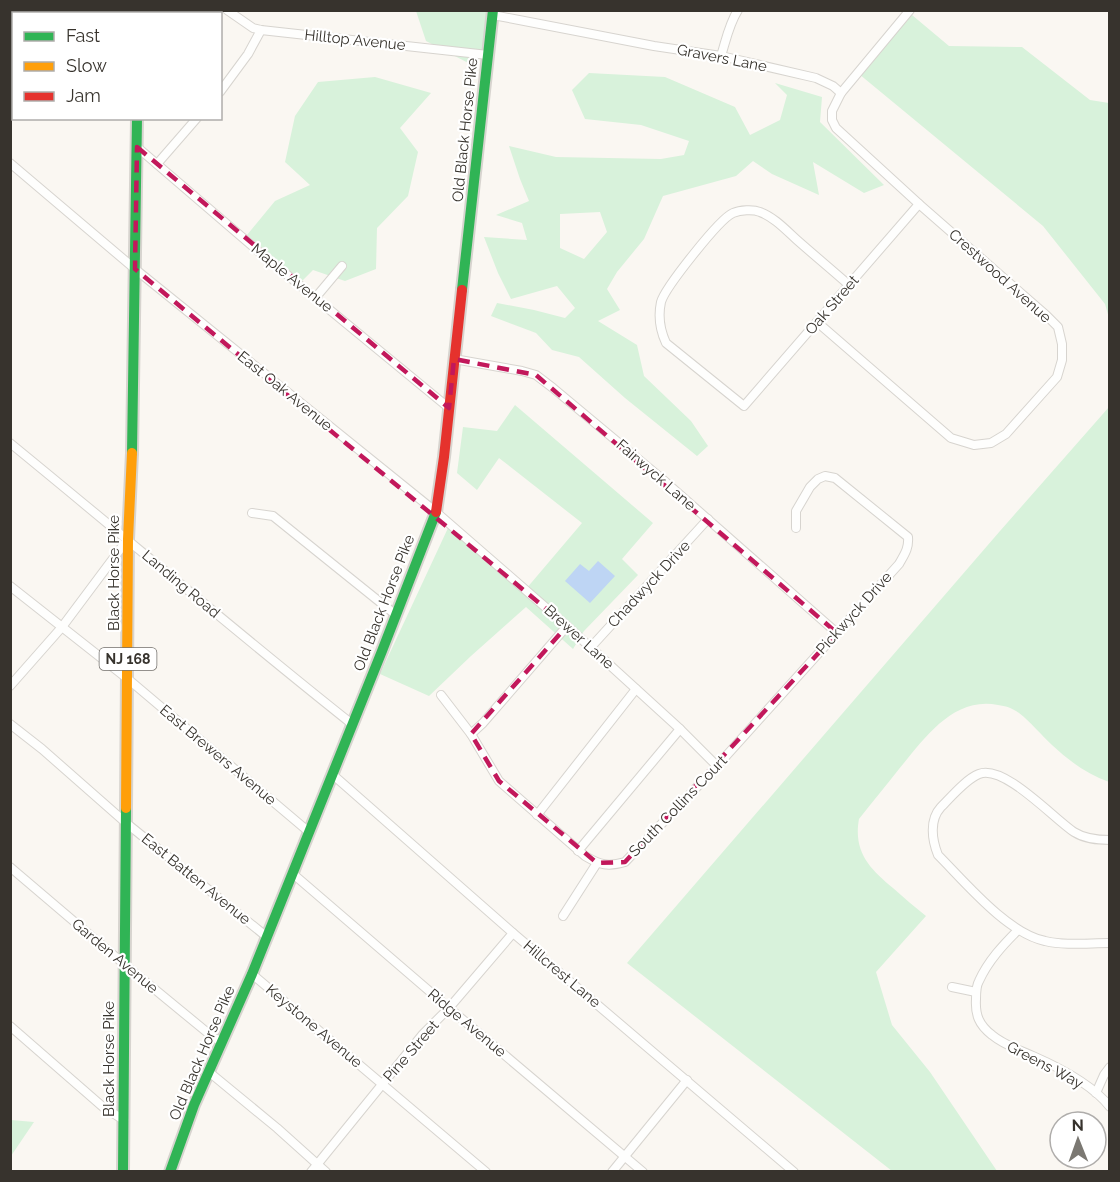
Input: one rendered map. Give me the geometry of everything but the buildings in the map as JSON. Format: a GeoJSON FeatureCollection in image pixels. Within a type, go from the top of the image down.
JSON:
{"type":"FeatureCollection","features":[{"type":"Feature","properties":{"kind":"street","name":"Hilltop Avenue"},"geometry":{"type":"LineString","coordinates":[[227,10],[253,28],[261,30],[488,55]]}},
{"type":"Feature","properties":{"kind":"street"},"geometry":{"type":"LineString","coordinates":[[722,56],[738,10]]}},
{"type":"Feature","properties":{"kind":"street"},"geometry":{"type":"LineString","coordinates":[[841,93],[910,10]]}},
{"type":"Feature","properties":{"kind":"street","name":"Gravers Lane"},"geometry":{"type":"LineString","coordinates":[[493,13],[654,46],[722,56],[816,78],[833,86],[841,93]]}},
{"type":"Feature","properties":{"kind":"street","name":"Old Black Horse Pike"},"geometry":{"type":"LineString","coordinates":[[171,1171],[436,512],[493,13]]}},
{"type":"Feature","properties":{"kind":"street"},"geometry":{"type":"LineString","coordinates":[[222,89],[248,54],[261,30]]}},
{"type":"Feature","properties":{"kind":"street","name":"Crestwood Avenue"},"geometry":{"type":"LineString","coordinates":[[817,322],[951,438],[974,444],[991,442],[1006,434],[1057,377],[1062,360],[1062,344],[1058,327],[836,128],[832,120],[832,111],[841,93]]}},
{"type":"Feature","properties":{"kind":"street","name":"Black Horse Pike"},"geometry":{"type":"LineString","coordinates":[[123,1172],[128,539],[138,120]]}},
{"type":"Feature","properties":{"kind":"street"},"geometry":{"type":"LineString","coordinates":[[157,164],[195,120]]}},
{"type":"Feature","properties":{"kind":"street","name":"Maple Avenue"},"geometry":{"type":"LineString","coordinates":[[137,147],[257,250],[449,408]]}},
{"type":"Feature","properties":{"kind":"street","name":"East Oak Avenue"},"geometry":{"type":"LineString","coordinates":[[10,163],[135,269],[436,512]]}},
{"type":"Feature","properties":{"kind":"street","name":"Oak Street"},"geometry":{"type":"LineString","coordinates":[[849,285],[778,224],[759,211],[732,214],[720,223],[672,282],[662,301],[661,332],[666,343],[744,406],[817,322],[849,285],[919,204]]}},
{"type":"Feature","properties":{"kind":"street"},"geometry":{"type":"LineString","coordinates":[[315,297],[342,266]]}},
{"type":"Feature","properties":{"kind":"street","name":"Fairwyck Lane"},"geometry":{"type":"LineString","coordinates":[[454,359],[536,375],[661,478],[837,633]]}},
{"type":"Feature","properties":{"kind":"street","name":"Landing Road"},"geometry":{"type":"LineString","coordinates":[[10,443],[266,656],[352,724]]}},
{"type":"Feature","properties":{"kind":"street","name":"Pickwyck Drive"},"geometry":{"type":"LineString","coordinates":[[792,682],[899,564],[909,545],[908,537],[835,478],[825,476],[810,487],[796,511],[796,528]]}},
{"type":"Feature","properties":{"kind":"street","name":"Brewer Lane"},"geometry":{"type":"LineString","coordinates":[[436,512],[591,647],[717,766]]}},
{"type":"Feature","properties":{"kind":"street"},"geometry":{"type":"LineString","coordinates":[[252,513],[273,516],[396,615]]}},
{"type":"Feature","properties":{"kind":"street","name":"Chadwyck Drive"},"geometry":{"type":"LineString","coordinates":[[591,647],[708,519]]}},
{"type":"Feature","properties":{"kind":"street"},"geometry":{"type":"LineString","coordinates":[[10,686],[62,627],[128,539]]}},
{"type":"Feature","properties":{"kind":"street","name":"East Brewers Avenue"},"geometry":{"type":"LineString","coordinates":[[10,586],[128,679],[309,832]]}},
{"type":"Feature","properties":{"kind":"street"},"geometry":{"type":"LineString","coordinates":[[471,734],[567,626]]}},
{"type":"Feature","properties":{"kind":"street","name":"South Collins Court"},"geometry":{"type":"LineString","coordinates":[[597,863],[615,865],[625,862],[717,766],[792,682]]}},
{"type":"Feature","properties":{"kind":"street"},"geometry":{"type":"LineString","coordinates":[[537,815],[636,689]]}},
{"type":"Feature","properties":{"kind":"street"},"geometry":{"type":"LineString","coordinates":[[441,695],[471,734],[499,781],[578,851],[597,863],[563,916]]}},
{"type":"Feature","properties":{"kind":"street","name":"East Batten Avenue"},"geometry":{"type":"LineString","coordinates":[[10,724],[125,822],[267,937]]}},
{"type":"Feature","properties":{"kind":"street"},"geometry":{"type":"LineString","coordinates":[[578,851],[680,729]]}},
{"type":"Feature","properties":{"kind":"street"},"geometry":{"type":"LineString","coordinates":[[1110,840],[1089,838],[1076,833],[1020,788],[1001,775],[990,772],[980,773],[955,792],[938,811],[932,827],[934,845],[938,855],[988,905],[1018,930],[1043,941],[1067,944],[1110,943]]}},
{"type":"Feature","properties":{"kind":"street","name":"Hillcrest Lane"},"geometry":{"type":"LineString","coordinates":[[332,774],[513,933],[794,1172]]}},
{"type":"Feature","properties":{"kind":"street","name":"Garden Avenue"},"geometry":{"type":"LineString","coordinates":[[10,867],[214,1038],[222,1041]]}},
{"type":"Feature","properties":{"kind":"street","name":"Ridge Avenue"},"geometry":{"type":"LineString","coordinates":[[292,873],[643,1172]]}},
{"type":"Feature","properties":{"kind":"street"},"geometry":{"type":"LineString","coordinates":[[952,987],[976,992],[978,983],[994,956],[1018,930]]}},
{"type":"Feature","properties":{"kind":"street","name":"Pine Street"},"geometry":{"type":"LineString","coordinates":[[311,1172],[423,1034],[449,1008],[513,933]]}},
{"type":"Feature","properties":{"kind":"street","name":"Keystone Avenue"},"geometry":{"type":"LineString","coordinates":[[252,974],[486,1172]]}},
{"type":"Feature","properties":{"kind":"street","name":"Greens Way"},"geometry":{"type":"LineString","coordinates":[[976,992],[975,1012],[981,1024],[992,1035],[1013,1048],[1070,1075],[1104,1099],[1110,1107]]}},
{"type":"Feature","properties":{"kind":"street"},"geometry":{"type":"LineString","coordinates":[[10,1026],[103,1107],[123,1120]]}},
{"type":"Feature","properties":{"kind":"street"},"geometry":{"type":"LineString","coordinates":[[1096,1093],[1110,1067]]}},
{"type":"Feature","properties":{"kind":"street"},"geometry":{"type":"LineString","coordinates":[[209,1072],[278,1128],[326,1172]]}},
{"type":"Feature","properties":{"kind":"street"},"geometry":{"type":"LineString","coordinates":[[612,1172],[687,1080]]}},
{"type":"Feature","properties":{"kind":"highlighted area"},"geometry":{"type":"Polygon","coordinates":[[[137,147],[449,408],[454,359],[536,375],[837,633],[625,862],[597,863],[499,781],[471,734],[567,626],[135,269],[137,147]]]}},
{"type":"Feature","properties":{"kind":"green space"},"geometry":{"type":"Polygon","coordinates":[[[416,11],[487,11],[484,45],[476,67],[426,41],[416,11]]]}},
{"type":"Feature","properties":{"kind":"green space"},"geometry":{"type":"Polygon","coordinates":[[[912,15],[949,46],[1022,47],[1090,100],[1109,103],[1109,318],[1105,304],[1043,226],[859,74],[912,15]]]}},
{"type":"Feature","properties":{"kind":"green space"},"geometry":{"type":"Polygon","coordinates":[[[589,73],[665,77],[735,107],[750,135],[780,120],[787,95],[775,83],[822,97],[820,122],[884,185],[864,193],[813,162],[819,195],[772,174],[753,161],[736,176],[663,196],[644,239],[617,272],[607,289],[620,310],[598,321],[637,345],[644,376],[691,421],[708,446],[697,456],[625,398],[579,357],[552,350],[536,333],[491,316],[497,303],[565,318],[575,308],[557,286],[511,299],[498,273],[484,237],[527,240],[522,223],[496,215],[529,201],[509,146],[556,157],[661,159],[684,155],[689,141],[641,125],[585,119],[572,90],[589,73]],[[600,212],[560,214],[560,248],[584,259],[607,232],[600,212]]]}},
{"type":"Feature","properties":{"kind":"green space"},"geometry":{"type":"Polygon","coordinates":[[[375,77],[431,93],[400,128],[418,152],[408,196],[377,228],[376,269],[345,281],[313,270],[302,281],[247,235],[275,201],[310,185],[285,162],[295,116],[318,82],[375,77]]]}},
{"type":"Feature","properties":{"kind":"green space"},"geometry":{"type":"Polygon","coordinates":[[[515,405],[653,523],[622,559],[638,575],[584,631],[573,649],[526,607],[429,696],[380,674],[448,528],[526,589],[582,523],[499,458],[477,490],[457,473],[463,427],[497,431],[515,405]]]}},
{"type":"Feature","properties":{"kind":"green space"},"geometry":{"type":"Polygon","coordinates":[[[1109,407],[1109,782],[1072,762],[1016,711],[1004,706],[982,704],[953,713],[929,733],[859,819],[859,841],[865,859],[877,874],[926,916],[876,972],[892,1025],[930,1072],[997,1171],[892,1171],[627,963],[1109,407]]]}},
{"type":"Feature","properties":{"kind":"green space"},"geometry":{"type":"Polygon","coordinates":[[[10,1120],[34,1122],[11,1156],[10,1120]]]}},
{"type":"Feature","properties":{"kind":"water"},"geometry":{"type":"Polygon","coordinates":[[[598,561],[615,576],[590,603],[565,581],[580,564],[589,571],[598,561]]]}},
{"type":"Feature","properties":{"kind":"traffic: fast"},"geometry":{"type":"LineString","coordinates":[[462,290],[493,10]]}},
{"type":"Feature","properties":{"kind":"traffic: fast"},"geometry":{"type":"LineString","coordinates":[[132,453],[137,120]]}},
{"type":"Feature","properties":{"kind":"traffic: fast"},"geometry":{"type":"LineString","coordinates":[[170,1172],[194,1105],[252,974],[436,512]]}},
{"type":"Feature","properties":{"kind":"traffic: fast"},"geometry":{"type":"LineString","coordinates":[[123,1172],[126,808]]}},
{"type":"Feature","properties":{"kind":"traffic: slow"},"geometry":{"type":"LineString","coordinates":[[126,808],[128,539],[132,453]]}},
{"type":"Feature","properties":{"kind":"traffic: jam"},"geometry":{"type":"LineString","coordinates":[[436,512],[462,290]]}}]}
